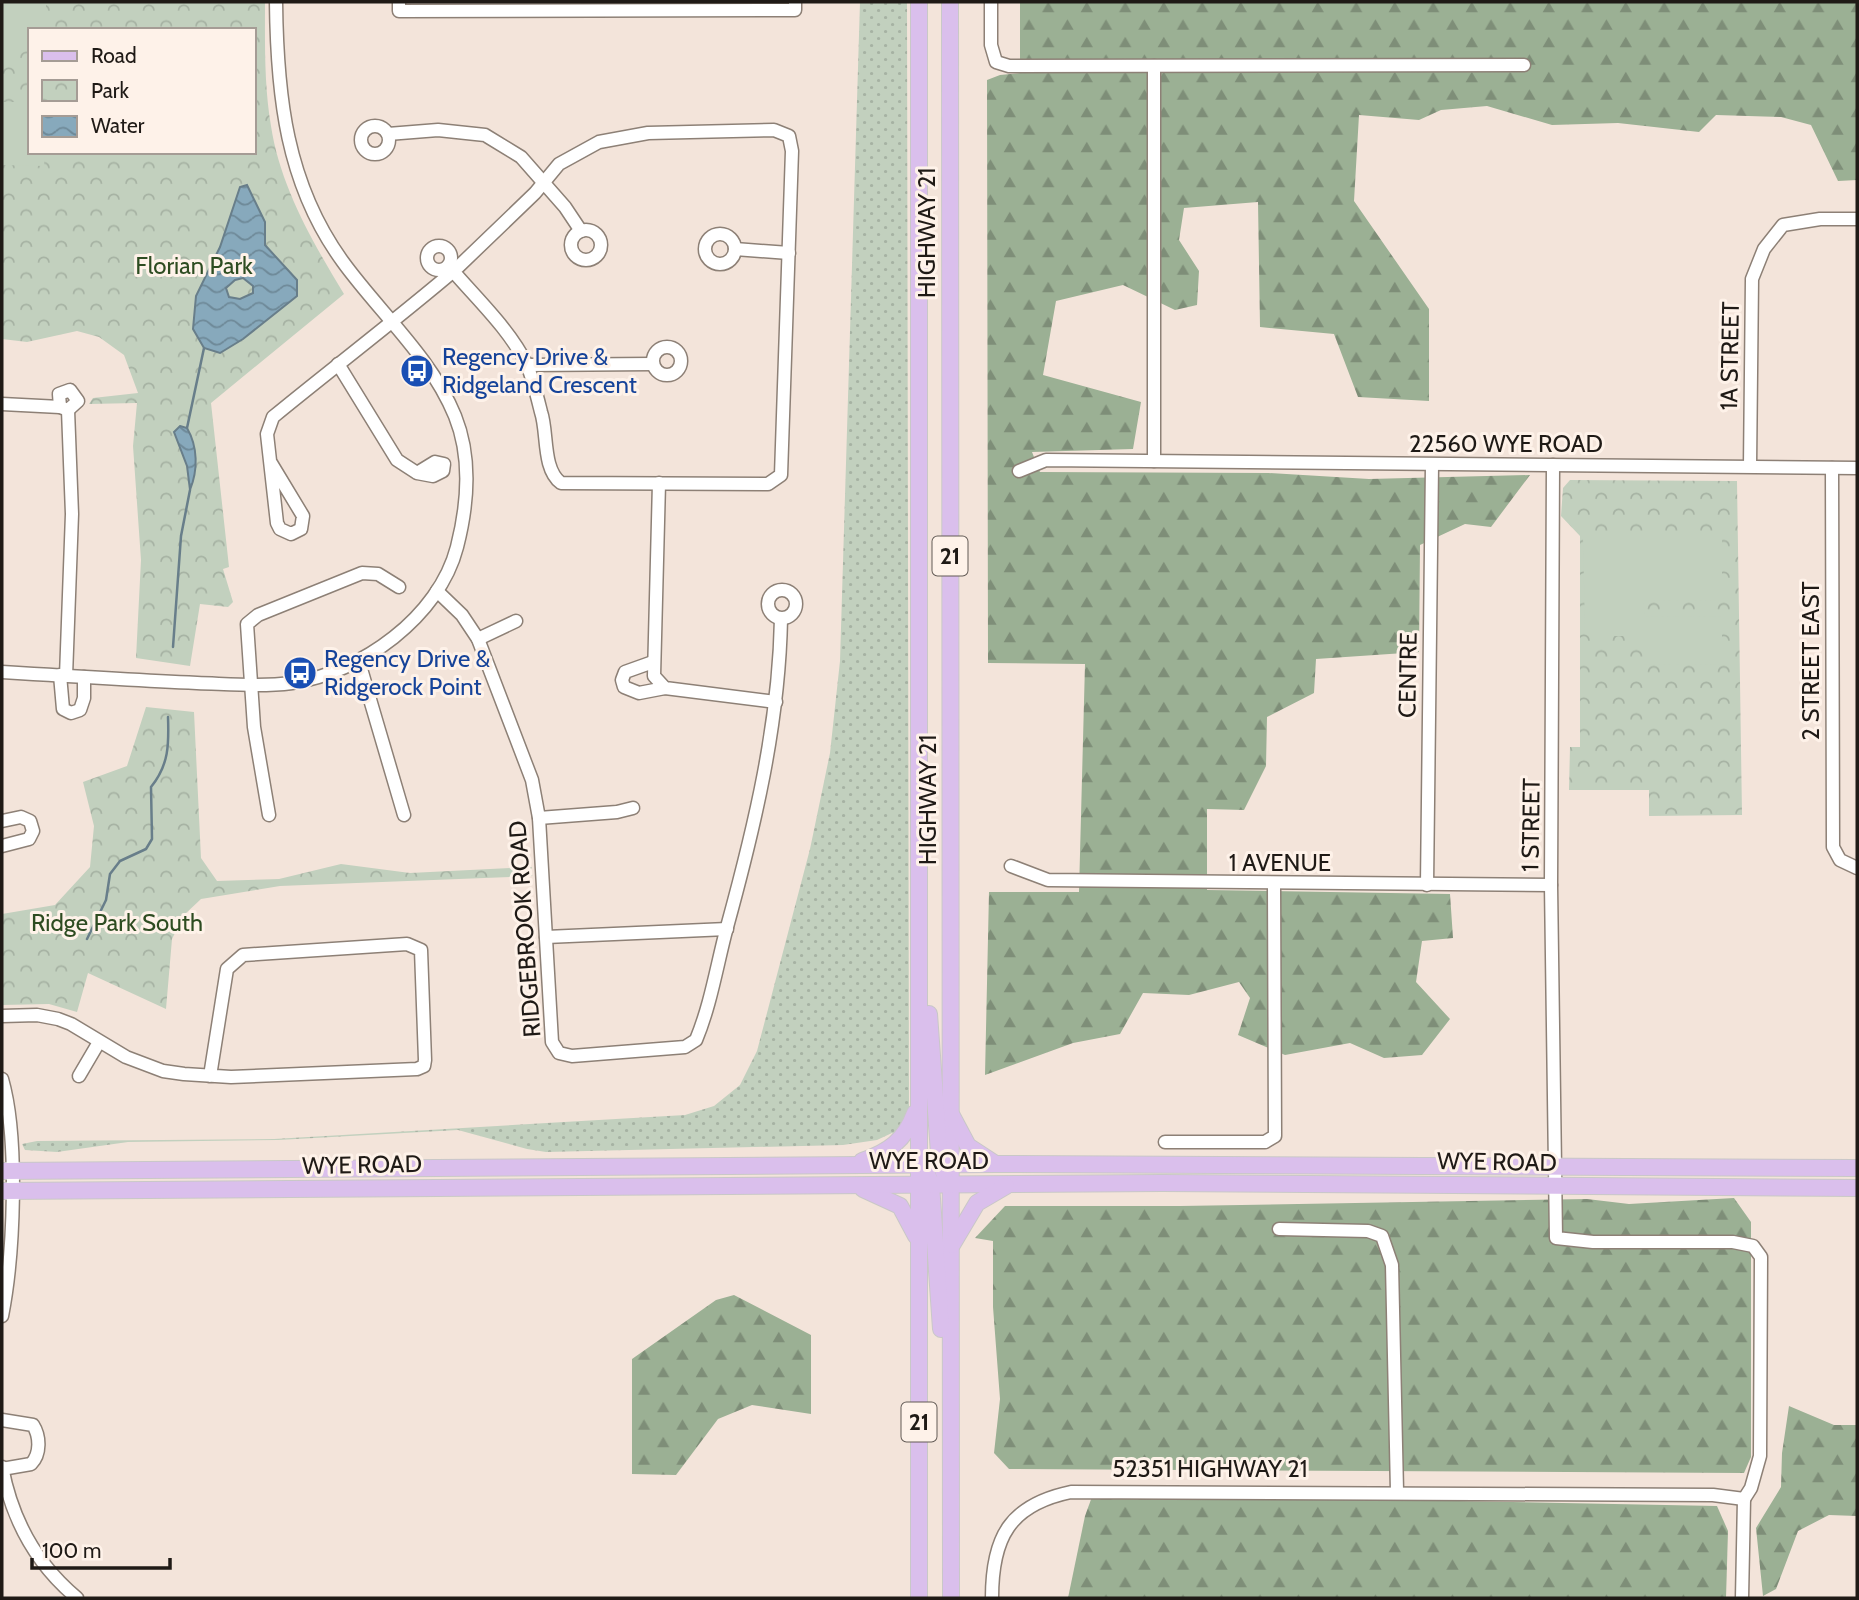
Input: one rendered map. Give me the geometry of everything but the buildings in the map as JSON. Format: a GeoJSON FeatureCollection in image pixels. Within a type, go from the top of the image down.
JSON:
{"type":"FeatureCollection","features":[{"type":"Feature","properties":{"kind":"main road","name":"HIGHWAY 21"},"geometry":{"type":"LineString","coordinates":[[919,2],[919,1164],[925,1184],[919,1246],[919,1598]]}},
{"type":"Feature","properties":{"kind":"main road","name":"HIGHWAY 21"},"geometry":{"type":"LineString","coordinates":[[950,2],[950,1111],[946,1164],[951,1184],[951,1598]]}},
{"type":"Feature","properties":{"kind":"main road"},"geometry":{"type":"LineString","coordinates":[[919,950],[927,988],[946,1164]]}},
{"type":"Feature","properties":{"kind":"main road"},"geometry":{"type":"LineString","coordinates":[[849,1165],[875,1156],[899,1141],[908,1131],[919,1101]]}},
{"type":"Feature","properties":{"kind":"main road"},"geometry":{"type":"LineString","coordinates":[[950,1111],[963,1140],[995,1164]]}},
{"type":"Feature","properties":{"kind":"main road","name":"WYE ROAD"},"geometry":{"type":"LineString","coordinates":[[6,1171],[919,1164],[1857,1168]]}},
{"type":"Feature","properties":{"kind":"main road"},"geometry":{"type":"LineString","coordinates":[[950,1247],[977,1203],[1011,1183]]}},
{"type":"Feature","properties":{"kind":"main road","name":"WYE ROAD"},"geometry":{"type":"LineString","coordinates":[[6,1191],[1011,1183],[1857,1188]]}},
{"type":"Feature","properties":{"kind":"main road"},"geometry":{"type":"LineString","coordinates":[[844,1184],[874,1192],[900,1206],[908,1217],[919,1246]]}},
{"type":"Feature","properties":{"kind":"main road"},"geometry":{"type":"LineString","coordinates":[[925,1184],[943,1360],[951,1397]]}},
{"type":"Feature","properties":{"kind":"street"},"geometry":{"type":"LineString","coordinates":[[2,672],[250,684],[293,683],[359,662],[409,624],[437,591],[454,561],[467,485],[464,452],[455,416],[438,383],[342,261],[308,200],[285,132],[277,78],[275,2]]}},
{"type":"Feature","properties":{"kind":"street"},"geometry":{"type":"LineString","coordinates":[[398,2],[398,11],[439,11],[794,10],[794,2]]}},
{"type":"Feature","properties":{"kind":"street"},"geometry":{"type":"LineString","coordinates":[[991,2],[991,45],[996,62],[1009,66],[1524,65]]}},
{"type":"Feature","properties":{"kind":"street"},"geometry":{"type":"LineString","coordinates":[[1154,66],[1154,461]]}},
{"type":"Feature","properties":{"kind":"street"},"geometry":{"type":"LineString","coordinates":[[388,134],[438,130],[485,135],[513,149],[565,207],[580,231]]}},
{"type":"Feature","properties":{"kind":"street"},"geometry":{"type":"LineString","coordinates":[[271,463],[303,516],[301,528],[291,534],[280,529],[277,523],[267,434],[273,417],[393,324],[450,269],[543,183],[559,164],[599,142],[648,133],[774,131],[789,136],[792,143],[781,475],[778,480],[768,484],[561,483],[555,478],[544,418],[527,365],[504,330],[450,269]]}},
{"type":"Feature","properties":{"kind":"street","name":"1A STREET"},"geometry":{"type":"LineString","coordinates":[[1750,466],[1752,279],[1763,250],[1783,225],[1820,219],[1857,219]]}},
{"type":"Feature","properties":{"kind":"street"},"geometry":{"type":"LineString","coordinates":[[735,249],[789,253]]}},
{"type":"Feature","properties":{"kind":"street"},"geometry":{"type":"LineString","coordinates":[[338,364],[397,460],[417,473]]}},
{"type":"Feature","properties":{"kind":"street"},"geometry":{"type":"LineString","coordinates":[[527,365],[653,364]]}},
{"type":"Feature","properties":{"kind":"street"},"geometry":{"type":"LineString","coordinates":[[2,404],[64,409],[72,514],[60,698],[63,709],[71,713],[80,710],[84,698],[84,677]]}},
{"type":"Feature","properties":{"kind":"street","name":"22560 WYE ROAD"},"geometry":{"type":"LineString","coordinates":[[1019,471],[1046,460],[1857,468]]}},
{"type":"Feature","properties":{"kind":"street","name":"CENTRE"},"geometry":{"type":"LineString","coordinates":[[1427,884],[1432,465]]}},
{"type":"Feature","properties":{"kind":"street","name":"1 STREET"},"geometry":{"type":"LineString","coordinates":[[1553,466],[1551,886],[1556,1238],[1593,1242],[1733,1242],[1753,1246],[1761,1256],[1760,1456],[1751,1488],[1744,1499]]}},
{"type":"Feature","properties":{"kind":"street","name":"2 STREET EAST"},"geometry":{"type":"LineString","coordinates":[[1832,468],[1833,841],[1835,854],[1849,866],[1857,868]]}},
{"type":"Feature","properties":{"kind":"street"},"geometry":{"type":"LineString","coordinates":[[659,483],[653,662],[654,676],[665,688]]}},
{"type":"Feature","properties":{"kind":"street"},"geometry":{"type":"LineString","coordinates":[[269,815],[254,727],[247,624],[258,615],[362,573],[378,574],[399,587]]}},
{"type":"Feature","properties":{"kind":"street","name":"RIDGEBROOK ROAD"},"geometry":{"type":"LineString","coordinates":[[437,591],[462,615],[478,639],[532,780],[539,818],[552,1042],[559,1053],[572,1056],[685,1047],[693,1043],[702,1026],[753,830],[776,702],[781,619]]}},
{"type":"Feature","properties":{"kind":"street"},"geometry":{"type":"LineString","coordinates":[[478,639],[516,621]]}},
{"type":"Feature","properties":{"kind":"street"},"geometry":{"type":"LineString","coordinates":[[359,662],[404,815]]}},
{"type":"Feature","properties":{"kind":"street"},"geometry":{"type":"LineString","coordinates":[[653,662],[625,672],[622,680],[624,687],[639,693],[665,688],[776,702]]}},
{"type":"Feature","properties":{"kind":"street"},"geometry":{"type":"LineString","coordinates":[[539,818],[617,812],[633,808]]}},
{"type":"Feature","properties":{"kind":"street"},"geometry":{"type":"LineString","coordinates":[[2,821],[20,817],[30,821],[33,831],[29,839],[2,846]]}},
{"type":"Feature","properties":{"kind":"street","name":"1 AVENUE"},"geometry":{"type":"LineString","coordinates":[[1011,866],[1048,880],[1274,885],[1551,886]]}},
{"type":"Feature","properties":{"kind":"street"},"geometry":{"type":"LineString","coordinates":[[1165,1142],[1265,1142],[1275,1136],[1274,885]]}},
{"type":"Feature","properties":{"kind":"street"},"geometry":{"type":"LineString","coordinates":[[547,937],[727,929]]}},
{"type":"Feature","properties":{"kind":"street"},"geometry":{"type":"LineString","coordinates":[[2,1016],[37,1016],[71,1024],[126,1058],[163,1071],[210,1076],[407,1070],[424,1066],[421,950],[407,944],[243,956],[234,961],[227,969],[210,1076]]}},
{"type":"Feature","properties":{"kind":"street"},"geometry":{"type":"LineString","coordinates":[[79,1076],[99,1042]]}},
{"type":"Feature","properties":{"kind":"street"},"geometry":{"type":"LineString","coordinates":[[2,1079],[9,1116],[6,1171],[7,1291],[2,1316]]}},
{"type":"Feature","properties":{"kind":"street"},"geometry":{"type":"LineString","coordinates":[[1279,1229],[1368,1231],[1382,1236],[1387,1245],[1392,1265],[1397,1491]]}},
{"type":"Feature","properties":{"kind":"street"},"geometry":{"type":"LineString","coordinates":[[2,1420],[33,1425],[37,1431],[38,1451],[31,1464],[2,1468],[16,1518],[30,1545],[44,1566],[77,1598]]}},
{"type":"Feature","properties":{"kind":"street","name":"52351 HIGHWAY 21"},"geometry":{"type":"LineString","coordinates":[[992,1598],[995,1554],[1003,1532],[1026,1508],[1045,1497],[1090,1490],[1713,1495],[1744,1499]]}},
{"type":"Feature","properties":{"kind":"street"},"geometry":{"type":"LineString","coordinates":[[1742,1598],[1744,1499]]}},
{"type":"Feature","properties":{"kind":"green space","name":"Florian Park"},"geometry":{"type":"Polygon","coordinates":[[[2,2],[265,2],[267,95],[275,148],[299,213],[344,294],[211,403],[229,567],[223,569],[233,602],[228,607],[200,604],[190,666],[136,658],[141,560],[133,446],[137,403],[89,404],[93,398],[138,393],[124,355],[99,337],[77,331],[27,342],[2,339],[2,2]]]}},
{"type":"Feature","properties":{"kind":"green space"},"geometry":{"type":"Polygon","coordinates":[[[2,2],[46,2],[46,28],[28,28],[28,43],[2,43],[2,2]]]}},
{"type":"Feature","properties":{"kind":"green space"},"geometry":{"type":"Polygon","coordinates":[[[860,2],[907,2],[909,1107],[897,1136],[892,1133],[877,1140],[843,1145],[546,1152],[458,1130],[278,1140],[128,1142],[57,1152],[25,1150],[22,1144],[37,1141],[274,1139],[685,1115],[714,1106],[740,1085],[757,1051],[810,849],[830,753],[840,661],[860,2]]]}},
{"type":"Feature","properties":{"kind":"green space"},"geometry":{"type":"Polygon","coordinates":[[[1020,2],[1857,2],[1857,180],[1838,181],[1811,125],[1781,117],[1716,115],[1699,132],[1618,123],[1552,125],[1487,106],[1441,110],[1419,120],[1359,115],[1354,201],[1429,309],[1429,401],[1358,397],[1334,334],[1260,327],[1258,202],[1184,208],[1179,240],[1199,271],[1197,305],[1175,310],[1123,285],[1056,301],[1043,375],[1141,402],[1133,449],[1032,452],[1040,472],[1268,473],[1369,479],[1530,475],[1491,527],[1465,524],[1420,545],[1419,652],[1316,659],[1314,693],[1267,717],[1266,766],[1244,810],[1207,809],[1207,890],[1450,894],[1453,938],[1422,941],[1416,982],[1450,1019],[1422,1055],[1384,1058],[1350,1043],[1285,1055],[1238,1035],[1250,998],[1239,982],[1189,995],[1143,993],[1120,1034],[1073,1043],[985,1075],[989,892],[1079,892],[1085,664],[988,663],[987,80],[1000,75],[1020,73],[1020,2]]]}},
{"type":"Feature","properties":{"kind":"green space"},"geometry":{"type":"Polygon","coordinates":[[[2,102],[28,102],[28,154],[45,154],[44,166],[2,165],[2,102]]]}},
{"type":"Feature","properties":{"kind":"green space"},"geometry":{"type":"Polygon","coordinates":[[[1570,480],[1737,481],[1742,815],[1649,816],[1649,790],[1569,790],[1570,747],[1580,747],[1580,536],[1561,516],[1563,488],[1570,480]]]}},
{"type":"Feature","properties":{"kind":"green space"},"geometry":{"type":"Polygon","coordinates":[[[1583,538],[1722,538],[1722,600],[1643,601],[1645,616],[1722,617],[1722,665],[1643,664],[1643,636],[1590,636],[1585,631],[1583,538]]]}},
{"type":"Feature","properties":{"kind":"green space","name":"Ridge Park South"},"geometry":{"type":"Polygon","coordinates":[[[146,707],[194,712],[201,858],[217,881],[279,879],[341,864],[410,873],[532,867],[529,874],[533,876],[280,886],[201,899],[184,915],[172,939],[166,1009],[88,973],[77,1012],[49,1004],[2,1005],[2,914],[55,905],[90,867],[94,826],[83,782],[127,766],[146,707]]]}},
{"type":"Feature","properties":{"kind":"green space"},"geometry":{"type":"Polygon","coordinates":[[[1734,1198],[1751,1222],[1751,1457],[1744,1473],[1009,1469],[994,1453],[1000,1399],[993,1307],[993,1241],[975,1238],[1005,1206],[1180,1206],[1587,1199],[1629,1204],[1734,1198]]]}},
{"type":"Feature","properties":{"kind":"green space"},"geometry":{"type":"Polygon","coordinates":[[[734,1295],[811,1335],[811,1414],[752,1405],[718,1419],[676,1475],[632,1474],[632,1359],[716,1300],[734,1295]]]}},
{"type":"Feature","properties":{"kind":"green space"},"geometry":{"type":"Polygon","coordinates":[[[1789,1406],[1834,1425],[1857,1425],[1857,1516],[1829,1515],[1798,1531],[1776,1589],[1763,1596],[1756,1528],[1781,1487],[1782,1453],[1789,1406]]]}},
{"type":"Feature","properties":{"kind":"green space"},"geometry":{"type":"Polygon","coordinates":[[[1093,1494],[1717,1506],[1728,1531],[1726,1598],[1068,1598],[1085,1516],[1093,1494]]]}},
{"type":"Feature","properties":{"kind":"water"},"geometry":{"type":"Polygon","coordinates":[[[247,185],[265,222],[265,245],[297,280],[297,296],[243,339],[220,353],[204,348],[193,329],[196,296],[220,247],[240,187],[247,185]],[[243,278],[235,280],[226,288],[229,297],[240,299],[253,293],[253,286],[243,278]]]}},
{"type":"Feature","properties":{"kind":"water"},"geometry":{"type":"Polygon","coordinates":[[[180,426],[187,428],[195,451],[190,490],[187,466],[174,432],[180,426]]]}},
{"type":"Feature","properties":{"kind":"waterway"},"geometry":{"type":"LineString","coordinates":[[187,428],[204,348]]}},
{"type":"Feature","properties":{"kind":"waterway"},"geometry":{"type":"LineString","coordinates":[[173,647],[181,536],[190,490]]}},
{"type":"Feature","properties":{"kind":"waterway"},"geometry":{"type":"LineString","coordinates":[[87,939],[106,900],[110,874],[120,861],[146,849],[152,839],[151,787],[167,754],[168,717]]}},
{"type":"Feature","properties":{"kind":"place","name":"Regency Drive & Ridgeland Crescent"},"geometry":{"type":"Point","coordinates":[417,371]}},
{"type":"Feature","properties":{"kind":"place","name":"Regency Drive & Ridgerock Point"},"geometry":{"type":"Point","coordinates":[300,673]}}]}
